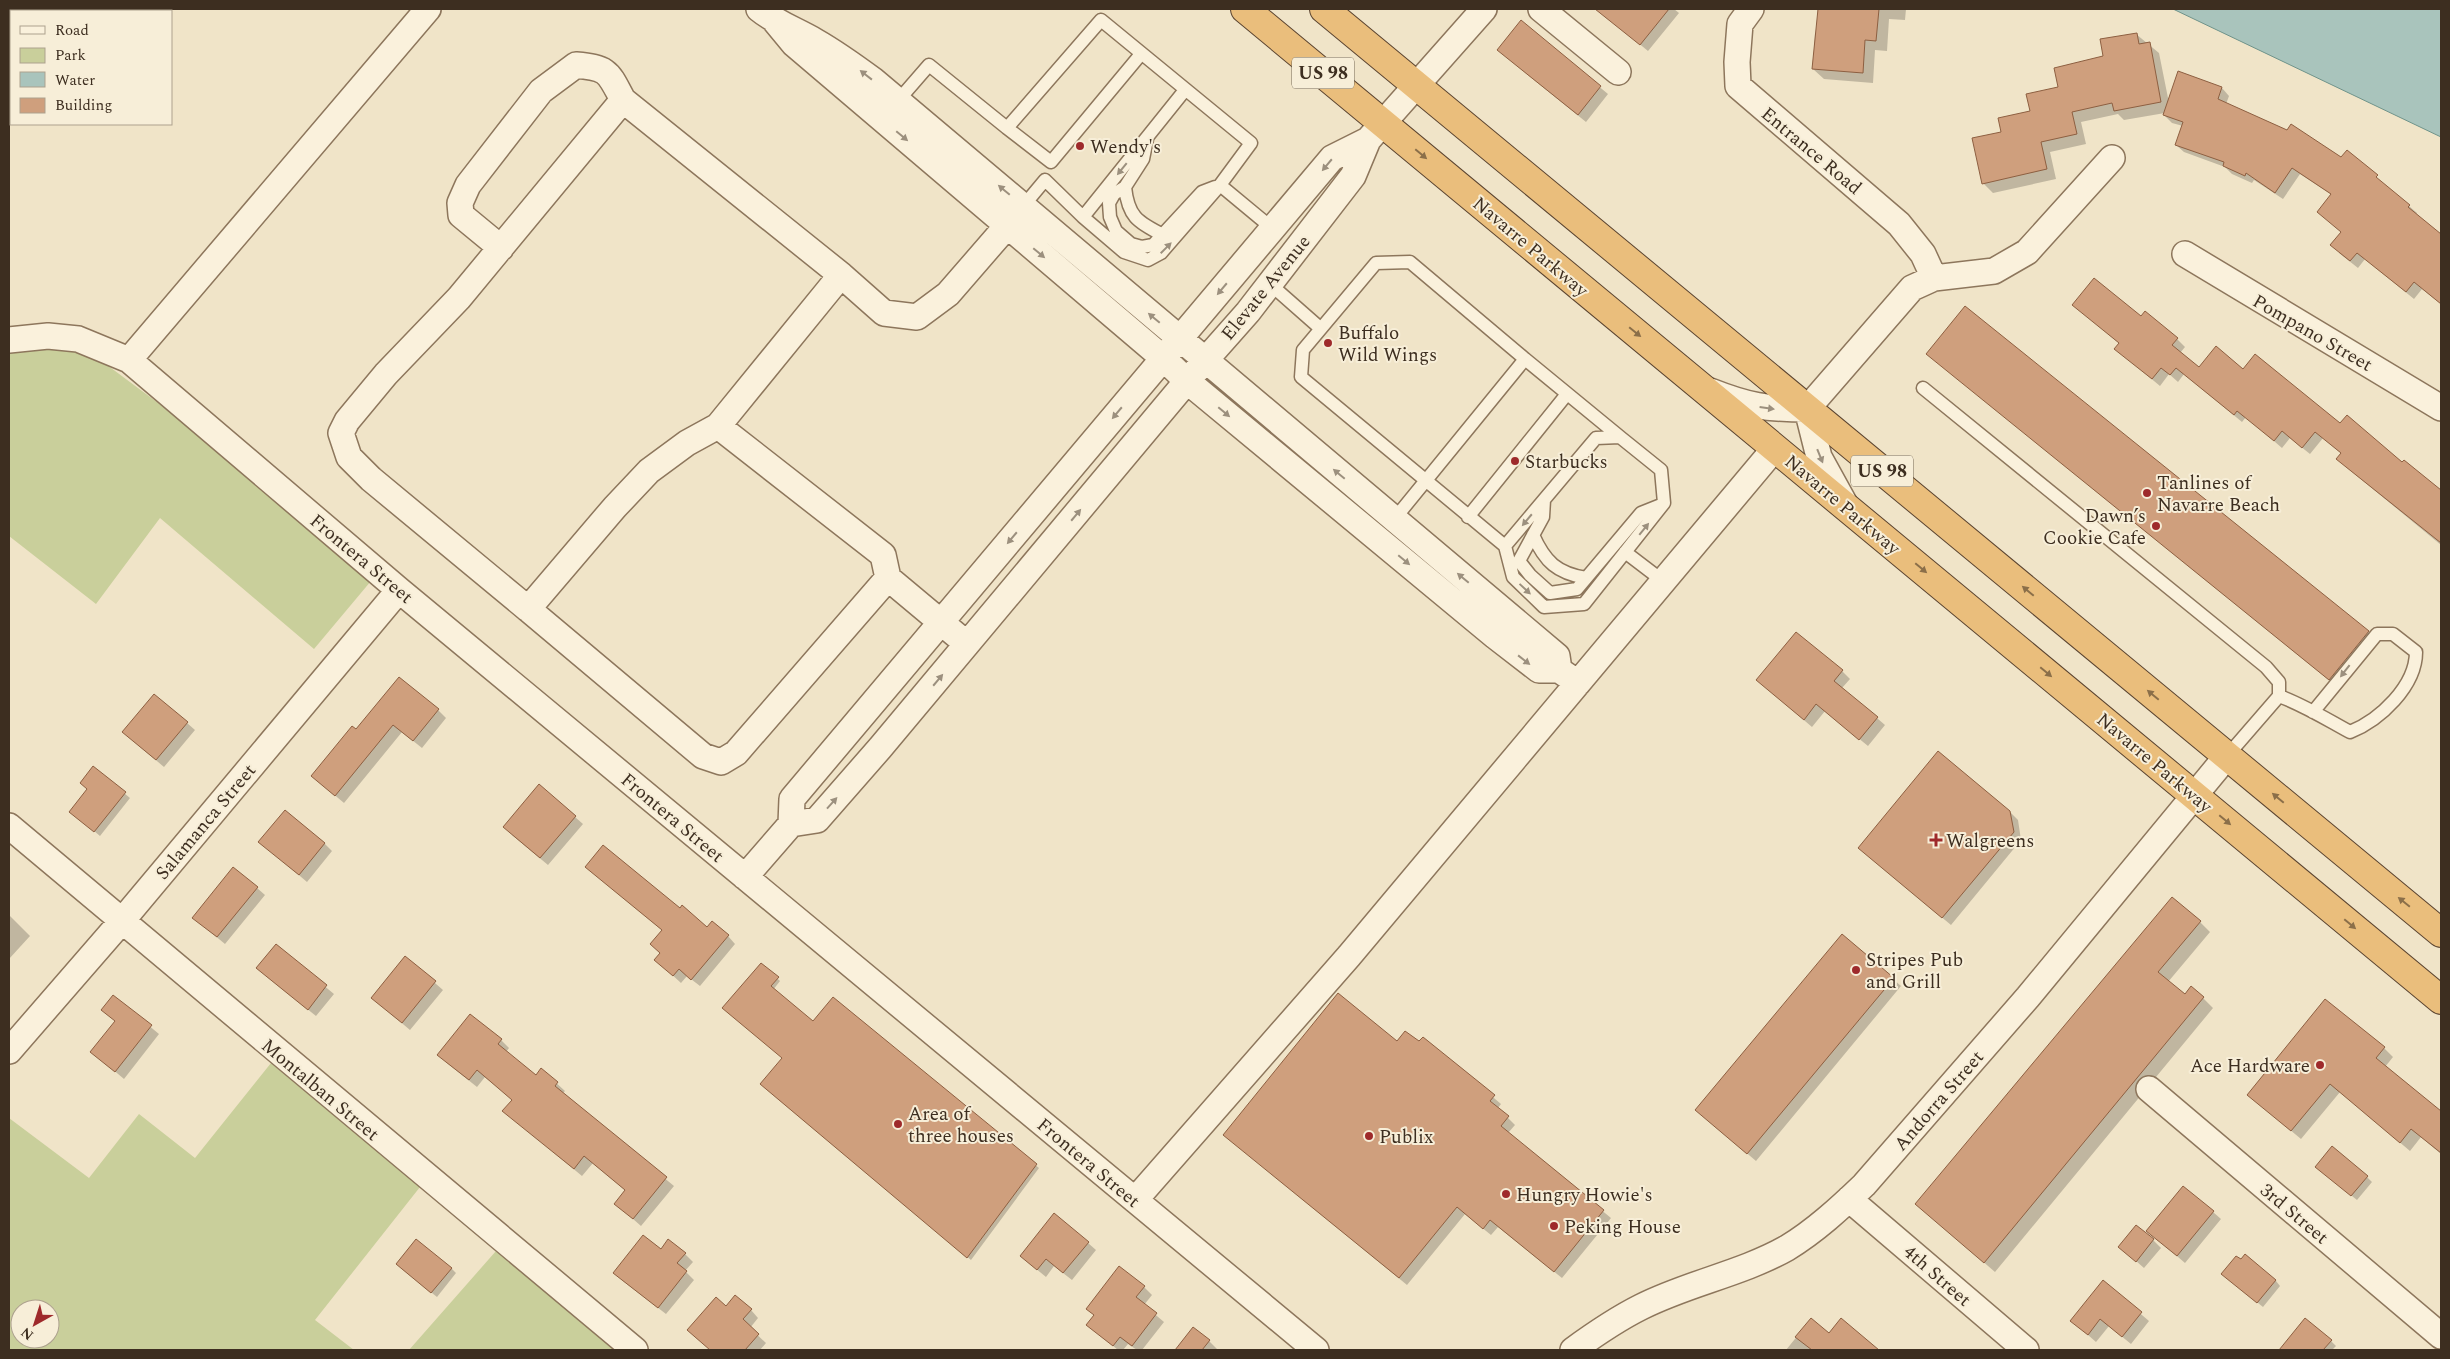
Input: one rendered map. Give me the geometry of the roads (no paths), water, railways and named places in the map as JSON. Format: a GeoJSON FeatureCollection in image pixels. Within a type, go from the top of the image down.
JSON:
{"type":"FeatureCollection","features":[{"type":"Feature","properties":{"kind":"highway","name":"Navarre Parkway"},"geometry":{"type":"LineString","coordinates":[[1245,9],[1376,132],[1704,389],[2441,1000]]}},
{"type":"Feature","properties":{"kind":"highway","name":"US 98"},"geometry":{"type":"LineString","coordinates":[[1324,9],[2441,933]]}},
{"type":"Feature","properties":{"kind":"street"},"geometry":{"type":"LineString","coordinates":[[129,360],[428,9]]}},
{"type":"Feature","properties":{"kind":"street"},"geometry":{"type":"LineString","coordinates":[[745,877],[791,824],[792,799],[1332,158],[1376,132],[1484,9]]}},
{"type":"Feature","properties":{"kind":"street"},"geometry":{"type":"LineString","coordinates":[[1541,9],[1618,72]]}},
{"type":"Feature","properties":{"kind":"street","name":"Entrance Road"},"geometry":{"type":"LineString","coordinates":[[1751,9],[1740,24],[1737,62],[1738,86],[1900,224],[1923,254],[1934,278]]}},
{"type":"Feature","properties":{"kind":"street"},"geometry":{"type":"LineString","coordinates":[[767,15],[848,61],[890,110],[1008,226],[1163,358],[1181,389],[1378,539],[1530,664],[1539,670],[1568,677]]}},
{"type":"Feature","properties":{"kind":"street"},"geometry":{"type":"LineString","coordinates":[[501,248],[461,215],[460,202],[468,185],[541,91],[576,65],[596,67],[608,72],[623,100],[841,275],[884,313],[917,317],[948,294],[1008,226]]}},
{"type":"Feature","properties":{"kind":"street"},"geometry":{"type":"LineString","coordinates":[[623,100],[459,298],[386,374],[347,421],[341,433],[348,457],[371,479],[703,756],[721,762],[736,753],[888,578]]}},
{"type":"Feature","properties":{"kind":"street"},"geometry":{"type":"LineString","coordinates":[[890,110],[1023,207],[1557,656],[1568,677]]}},
{"type":"Feature","properties":{"kind":"street","name":"Elevate Avenue"},"geometry":{"type":"LineString","coordinates":[[791,824],[817,820],[967,644],[1270,284],[1353,176],[1376,132]]}},
{"type":"Feature","properties":{"kind":"street"},"geometry":{"type":"LineString","coordinates":[[1704,389],[1744,404],[1770,409],[1807,409],[1912,288],[1934,278],[1994,271],[2028,252],[2112,158]]}},
{"type":"Feature","properties":{"kind":"street","name":"Pompano Street"},"geometry":{"type":"LineString","coordinates":[[2185,254],[2441,408]]}},
{"type":"Feature","properties":{"kind":"street"},"geometry":{"type":"LineString","coordinates":[[528,610],[615,507],[649,471],[687,443],[718,426],[841,275]]}},
{"type":"Feature","properties":{"kind":"street","name":"Frontera Street"},"geometry":{"type":"LineString","coordinates":[[9,340],[48,336],[78,339],[129,360],[399,590],[1316,1350]]}},
{"type":"Feature","properties":{"kind":"street"},"geometry":{"type":"LineString","coordinates":[[1807,409],[1819,457],[1846,506]]}},
{"type":"Feature","properties":{"kind":"street"},"geometry":{"type":"LineString","coordinates":[[718,426],[883,555],[888,578],[967,644]]}},
{"type":"Feature","properties":{"kind":"street"},"geometry":{"type":"LineString","coordinates":[[1135,1200],[1349,956],[1568,677],[1663,581],[1775,448]]}},
{"type":"Feature","properties":{"kind":"street","name":"Salamanca Street"},"geometry":{"type":"LineString","coordinates":[[9,1050],[121,922],[399,590]]}},
{"type":"Feature","properties":{"kind":"street","name":"Andorra Street"},"geometry":{"type":"LineString","coordinates":[[1573,1350],[1642,1306],[1744,1268],[1786,1248],[1823,1223],[1864,1185],[2028,997],[2228,756]]}},
{"type":"Feature","properties":{"kind":"street","name":"Montalban Street"},"geometry":{"type":"LineString","coordinates":[[9,826],[121,922],[635,1350]]}},
{"type":"Feature","properties":{"kind":"street","name":"3rd Street"},"geometry":{"type":"LineString","coordinates":[[2149,1089],[2441,1336]]}},
{"type":"Feature","properties":{"kind":"street","name":"4th Street"},"geometry":{"type":"LineString","coordinates":[[1849,1199],[2026,1350]]}},
{"type":"Feature","properties":{"kind":"lane"},"geometry":{"type":"LineString","coordinates":[[1007,128],[1101,20],[1251,142],[1220,185],[1161,253],[1148,260],[1124,252],[1083,217],[1045,180]]}},
{"type":"Feature","properties":{"kind":"lane"},"geometry":{"type":"LineString","coordinates":[[1008,226],[1045,180],[1051,162],[1141,54]]}},
{"type":"Feature","properties":{"kind":"lane"},"geometry":{"type":"LineString","coordinates":[[890,110],[929,65],[1051,162]]}},
{"type":"Feature","properties":{"kind":"lane"},"geometry":{"type":"LineString","coordinates":[[1083,217],[1185,90]]}},
{"type":"Feature","properties":{"kind":"lane"},"geometry":{"type":"LineString","coordinates":[[1148,136],[1143,159],[1125,187],[1114,194],[1109,203],[1110,217],[1116,231],[1131,244],[1142,247],[1153,245],[1202,192],[1220,185]]}},
{"type":"Feature","properties":{"kind":"lane"},"geometry":{"type":"LineString","coordinates":[[1220,185],[1273,229]]}},
{"type":"Feature","properties":{"kind":"lane"},"geometry":{"type":"LineString","coordinates":[[1125,187],[1128,208],[1133,216],[1163,235]]}},
{"type":"Feature","properties":{"kind":"lane"},"geometry":{"type":"LineString","coordinates":[[1410,262],[1526,359],[1661,470],[1664,504],[1584,604],[1544,607],[1513,577],[1505,546],[1301,377],[1302,350],[1376,263],[1410,262]]}},
{"type":"Feature","properties":{"kind":"lane"},"geometry":{"type":"LineString","coordinates":[[1270,284],[1320,328]]}},
{"type":"Feature","properties":{"kind":"lane"},"geometry":{"type":"LineString","coordinates":[[1378,539],[1526,359]]}},
{"type":"Feature","properties":{"kind":"lane"},"geometry":{"type":"LineString","coordinates":[[1923,388],[2266,667],[2280,682],[2279,696],[2228,756]]}},
{"type":"Feature","properties":{"kind":"lane"},"geometry":{"type":"LineString","coordinates":[[1468,516],[1567,394]]}},
{"type":"Feature","properties":{"kind":"lane"},"geometry":{"type":"LineString","coordinates":[[1505,546],[1596,438],[1620,437]]}},
{"type":"Feature","properties":{"kind":"lane"},"geometry":{"type":"LineString","coordinates":[[1544,500],[1543,517],[1519,561],[1530,576],[1550,593],[1576,589],[1641,513],[1664,504]]}},
{"type":"Feature","properties":{"kind":"lane"},"geometry":{"type":"LineString","coordinates":[[1533,535],[1542,556],[1568,575],[1586,578]]}},
{"type":"Feature","properties":{"kind":"lane"},"geometry":{"type":"LineString","coordinates":[[1625,552],[1663,581]]}},
{"type":"Feature","properties":{"kind":"lane"},"geometry":{"type":"LineString","coordinates":[[2279,696],[2350,732],[2363,727],[2382,713],[2416,666],[2416,652],[2393,634],[2377,634],[2313,712]]}},
{"type":"Feature","properties":{"kind":"water"},"geometry":{"type":"Polygon","coordinates":[[[2173,9],[2441,9],[2441,137],[2173,9]]]}},
{"type":"Feature","properties":{"kind":"place","name":"Wendy's"},"geometry":{"type":"Point","coordinates":[1080,146]}},
{"type":"Feature","properties":{"kind":"place","name":"Buffalo Wild Wings"},"geometry":{"type":"Point","coordinates":[1328,343]}},
{"type":"Feature","properties":{"kind":"place","name":"Starbucks"},"geometry":{"type":"Point","coordinates":[1515,461]}},
{"type":"Feature","properties":{"kind":"place","name":"Tanlines of Navarre Beach"},"geometry":{"type":"Point","coordinates":[2147,493]}},
{"type":"Feature","properties":{"kind":"place","name":"Dawn’s Cookie Cafe"},"geometry":{"type":"Point","coordinates":[2156,526]}},
{"type":"Feature","properties":{"kind":"place","name":"Walgreens"},"geometry":{"type":"Point","coordinates":[1936,840]}},
{"type":"Feature","properties":{"kind":"place","name":"Stripes Pub and Grill"},"geometry":{"type":"Point","coordinates":[1856,970]}},
{"type":"Feature","properties":{"kind":"place","name":"Ace Hardware"},"geometry":{"type":"Point","coordinates":[2320,1065]}},
{"type":"Feature","properties":{"kind":"place","name":"Area of three houses"},"geometry":{"type":"Point","coordinates":[898,1124]}},
{"type":"Feature","properties":{"kind":"place","name":"Publix"},"geometry":{"type":"Point","coordinates":[1369,1136]}},
{"type":"Feature","properties":{"kind":"place","name":"Hungry Howie's"},"geometry":{"type":"Point","coordinates":[1506,1194]}},
{"type":"Feature","properties":{"kind":"place","name":"Peking House"},"geometry":{"type":"Point","coordinates":[1554,1226]}}]}
